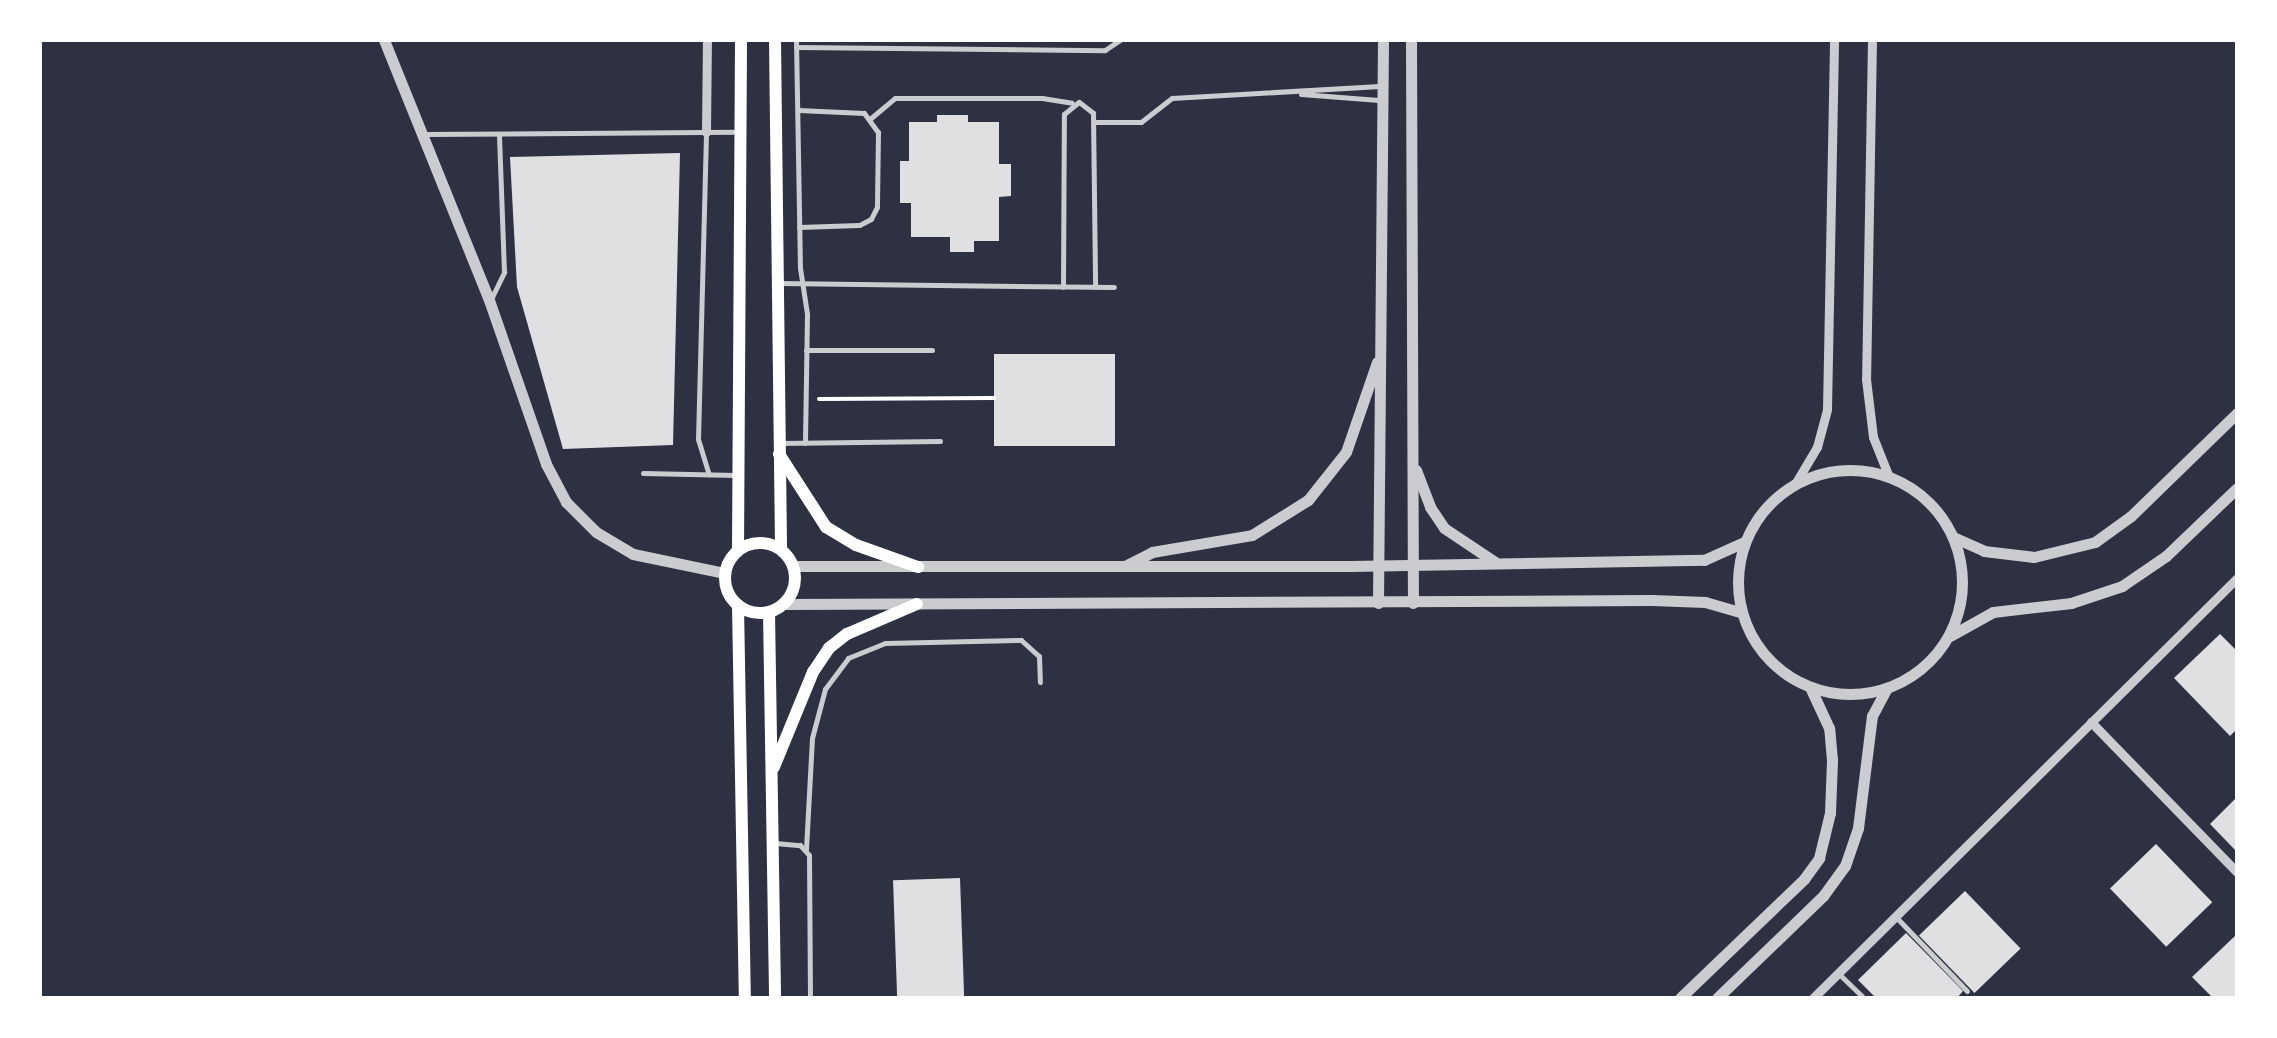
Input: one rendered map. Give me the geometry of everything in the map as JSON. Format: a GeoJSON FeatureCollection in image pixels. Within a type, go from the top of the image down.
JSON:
{"type":"FeatureCollection","features":[{"type":"Feature","properties":{"kind":"main road"},"geometry":{"type":"LineString","coordinates":[[741,40],[738,550],[725,573],[727,591],[738,605],[752,612],[769,612],[785,604],[794,589],[794,566],[781,549],[776,447],[775,40]]}},
{"type":"Feature","properties":{"kind":"main road"},"geometry":{"type":"LineString","coordinates":[[776,447],[826,526],[856,545],[918,567]]}},
{"type":"Feature","properties":{"kind":"main road"},"geometry":{"type":"LineString","coordinates":[[738,550],[755,543],[781,549]]}},
{"type":"Feature","properties":{"kind":"main road"},"geometry":{"type":"LineString","coordinates":[[772,774],[813,672],[828,648],[847,634],[917,604]]}},
{"type":"Feature","properties":{"kind":"main road"},"geometry":{"type":"LineString","coordinates":[[738,605],[745,998]]}},
{"type":"Feature","properties":{"kind":"main road"},"geometry":{"type":"LineString","coordinates":[[769,612],[774,998]]}},
{"type":"Feature","properties":{"kind":"street"},"geometry":{"type":"LineString","coordinates":[[384,40],[419,134],[490,300],[546,464],[580,518],[632,554],[725,573]]}},
{"type":"Feature","properties":{"kind":"street"},"geometry":{"type":"LineString","coordinates":[[706,132],[707,40]]}},
{"type":"Feature","properties":{"kind":"street"},"geometry":{"type":"LineString","coordinates":[[1378,603],[1383,40]]}},
{"type":"Feature","properties":{"kind":"street"},"geometry":{"type":"LineString","coordinates":[[1411,40],[1413,603]]}},
{"type":"Feature","properties":{"kind":"street"},"geometry":{"type":"LineString","coordinates":[[1794,484],[1851,470],[1889,478],[1927,501],[1953,537],[1962,588],[1947,639],[1931,660],[1887,688],[1848,694],[1810,687],[1779,670],[1756,644],[1741,612],[1737,577],[1744,542],[1774,500],[1794,484],[1817,448],[1827,408],[1834,40]]}},
{"type":"Feature","properties":{"kind":"street"},"geometry":{"type":"LineString","coordinates":[[1872,40],[1866,379],[1872,437],[1889,478]]}},
{"type":"Feature","properties":{"kind":"street"},"geometry":{"type":"LineString","coordinates":[[1125,566],[1152,552],[1252,535],[1308,500],[1335,469],[1354,434],[1381,348]]}},
{"type":"Feature","properties":{"kind":"street"},"geometry":{"type":"LineString","coordinates":[[1953,537],[1984,550],[2034,557],[2095,542],[2131,516],[2237,412]]}},
{"type":"Feature","properties":{"kind":"street"},"geometry":{"type":"LineString","coordinates":[[1412,456],[1438,520],[1457,540],[1495,563]]}},
{"type":"Feature","properties":{"kind":"street"},"geometry":{"type":"LineString","coordinates":[[1947,639],[1993,612],[2072,603],[2122,586],[2166,556],[2237,488]]}},
{"type":"Feature","properties":{"kind":"street"},"geometry":{"type":"LineString","coordinates":[[794,566],[1379,566],[1704,560],[1744,542]]}},
{"type":"Feature","properties":{"kind":"street"},"geometry":{"type":"LineString","coordinates":[[1812,998],[2237,578]]}},
{"type":"Feature","properties":{"kind":"street"},"geometry":{"type":"LineString","coordinates":[[785,604],[1704,602],[1741,612]]}},
{"type":"Feature","properties":{"kind":"street"},"geometry":{"type":"LineString","coordinates":[[1680,998],[1804,879],[1819,858],[1830,813],[1832,760],[1829,728],[1810,687]]}},
{"type":"Feature","properties":{"kind":"street"},"geometry":{"type":"LineString","coordinates":[[1717,998],[1823,896],[1845,866],[1858,828],[1872,716],[1887,688]]}},
{"type":"Feature","properties":{"kind":"street"},"geometry":{"type":"LineString","coordinates":[[2091,722],[2237,872]]}},
{"type":"Feature","properties":{"kind":"lane"},"geometry":{"type":"LineString","coordinates":[[804,443],[806,350],[796,44],[1105,50],[1120,40]]}},
{"type":"Feature","properties":{"kind":"lane"},"geometry":{"type":"LineString","coordinates":[[1298,94],[1336,86],[1383,93]]}},
{"type":"Feature","properties":{"kind":"lane"},"geometry":{"type":"LineString","coordinates":[[1094,122],[1142,122],[1172,98],[1383,93]]}},
{"type":"Feature","properties":{"kind":"lane"},"geometry":{"type":"LineString","coordinates":[[871,118],[886,101],[904,97],[1042,98],[1090,107],[1094,122],[1095,287]]}},
{"type":"Feature","properties":{"kind":"lane"},"geometry":{"type":"LineString","coordinates":[[1063,286],[1064,114],[1072,103]]}},
{"type":"Feature","properties":{"kind":"lane"},"geometry":{"type":"LineString","coordinates":[[797,110],[838,110],[871,118],[878,132],[875,214],[860,225],[800,227]]}},
{"type":"Feature","properties":{"kind":"lane"},"geometry":{"type":"LineString","coordinates":[[706,132],[698,439],[710,474]]}},
{"type":"Feature","properties":{"kind":"lane"},"geometry":{"type":"LineString","coordinates":[[419,134],[741,132]]}},
{"type":"Feature","properties":{"kind":"lane"},"geometry":{"type":"LineString","coordinates":[[490,300],[504,272],[500,134]]}},
{"type":"Feature","properties":{"kind":"lane"},"geometry":{"type":"LineString","coordinates":[[776,283],[1114,287]]}},
{"type":"Feature","properties":{"kind":"lane"},"geometry":{"type":"LineString","coordinates":[[806,350],[932,350]]}},
{"type":"Feature","properties":{"kind":"lane"},"geometry":{"type":"LineString","coordinates":[[776,447],[940,441]]}},
{"type":"Feature","properties":{"kind":"lane"},"geometry":{"type":"LineString","coordinates":[[643,473],[739,475]]}},
{"type":"Feature","properties":{"kind":"lane"},"geometry":{"type":"LineString","coordinates":[[810,998],[806,849],[812,738],[825,689],[848,658],[884,643],[1020,640],[1039,656],[1040,682]]}},
{"type":"Feature","properties":{"kind":"lane"},"geometry":{"type":"LineString","coordinates":[[773,843],[806,849]]}},
{"type":"Feature","properties":{"kind":"lane"},"geometry":{"type":"LineString","coordinates":[[1895,916],[1968,991]]}},
{"type":"Feature","properties":{"kind":"lane"},"geometry":{"type":"LineString","coordinates":[[1838,972],[1864,998]]}},
{"type":"Feature","properties":{"kind":"path"},"geometry":{"type":"LineString","coordinates":[[806,399],[994,398]]}},
{"type":"Feature","properties":{"kind":"building"},"geometry":{"type":"Polygon","coordinates":[[[937,115],[968,115],[968,122],[999,122],[999,164],[1011,164],[1011,196],[999,197],[999,241],[974,241],[974,252],[950,252],[950,237],[911,237],[911,203],[900,203],[900,161],[909,161],[909,122],[937,122],[937,115]]]}},
{"type":"Feature","properties":{"kind":"building"},"geometry":{"type":"Polygon","coordinates":[[[680,153],[673,445],[563,449],[517,287],[510,157],[680,153]]]}},
{"type":"Feature","properties":{"kind":"building"},"geometry":{"type":"Polygon","coordinates":[[[994,354],[1115,354],[1115,446],[994,446],[994,354]]]}},
{"type":"Feature","properties":{"kind":"building"},"geometry":{"type":"Polygon","coordinates":[[[2220,634],[2237,651],[2237,729],[2230,736],[2174,678],[2220,634]]]}},
{"type":"Feature","properties":{"kind":"building"},"geometry":{"type":"Polygon","coordinates":[[[2237,797],[2237,852],[2210,824],[2237,797]]]}},
{"type":"Feature","properties":{"kind":"building"},"geometry":{"type":"Polygon","coordinates":[[[2156,844],[2212,902],[2166,947],[2110,888],[2156,844]]]}},
{"type":"Feature","properties":{"kind":"building"},"geometry":{"type":"Polygon","coordinates":[[[960,878],[964,998],[897,998],[893,880],[960,878]]]}},
{"type":"Feature","properties":{"kind":"building"},"geometry":{"type":"Polygon","coordinates":[[[1965,891],[2021,949],[1975,993],[1919,935],[1965,891]]]}},
{"type":"Feature","properties":{"kind":"building"},"geometry":{"type":"Polygon","coordinates":[[[1906,933],[1963,991],[1957,998],[1876,998],[1858,980],[1906,933]]]}},
{"type":"Feature","properties":{"kind":"building"},"geometry":{"type":"Polygon","coordinates":[[[2237,934],[2237,998],[2213,998],[2192,977],[2237,934]]]}}]}
